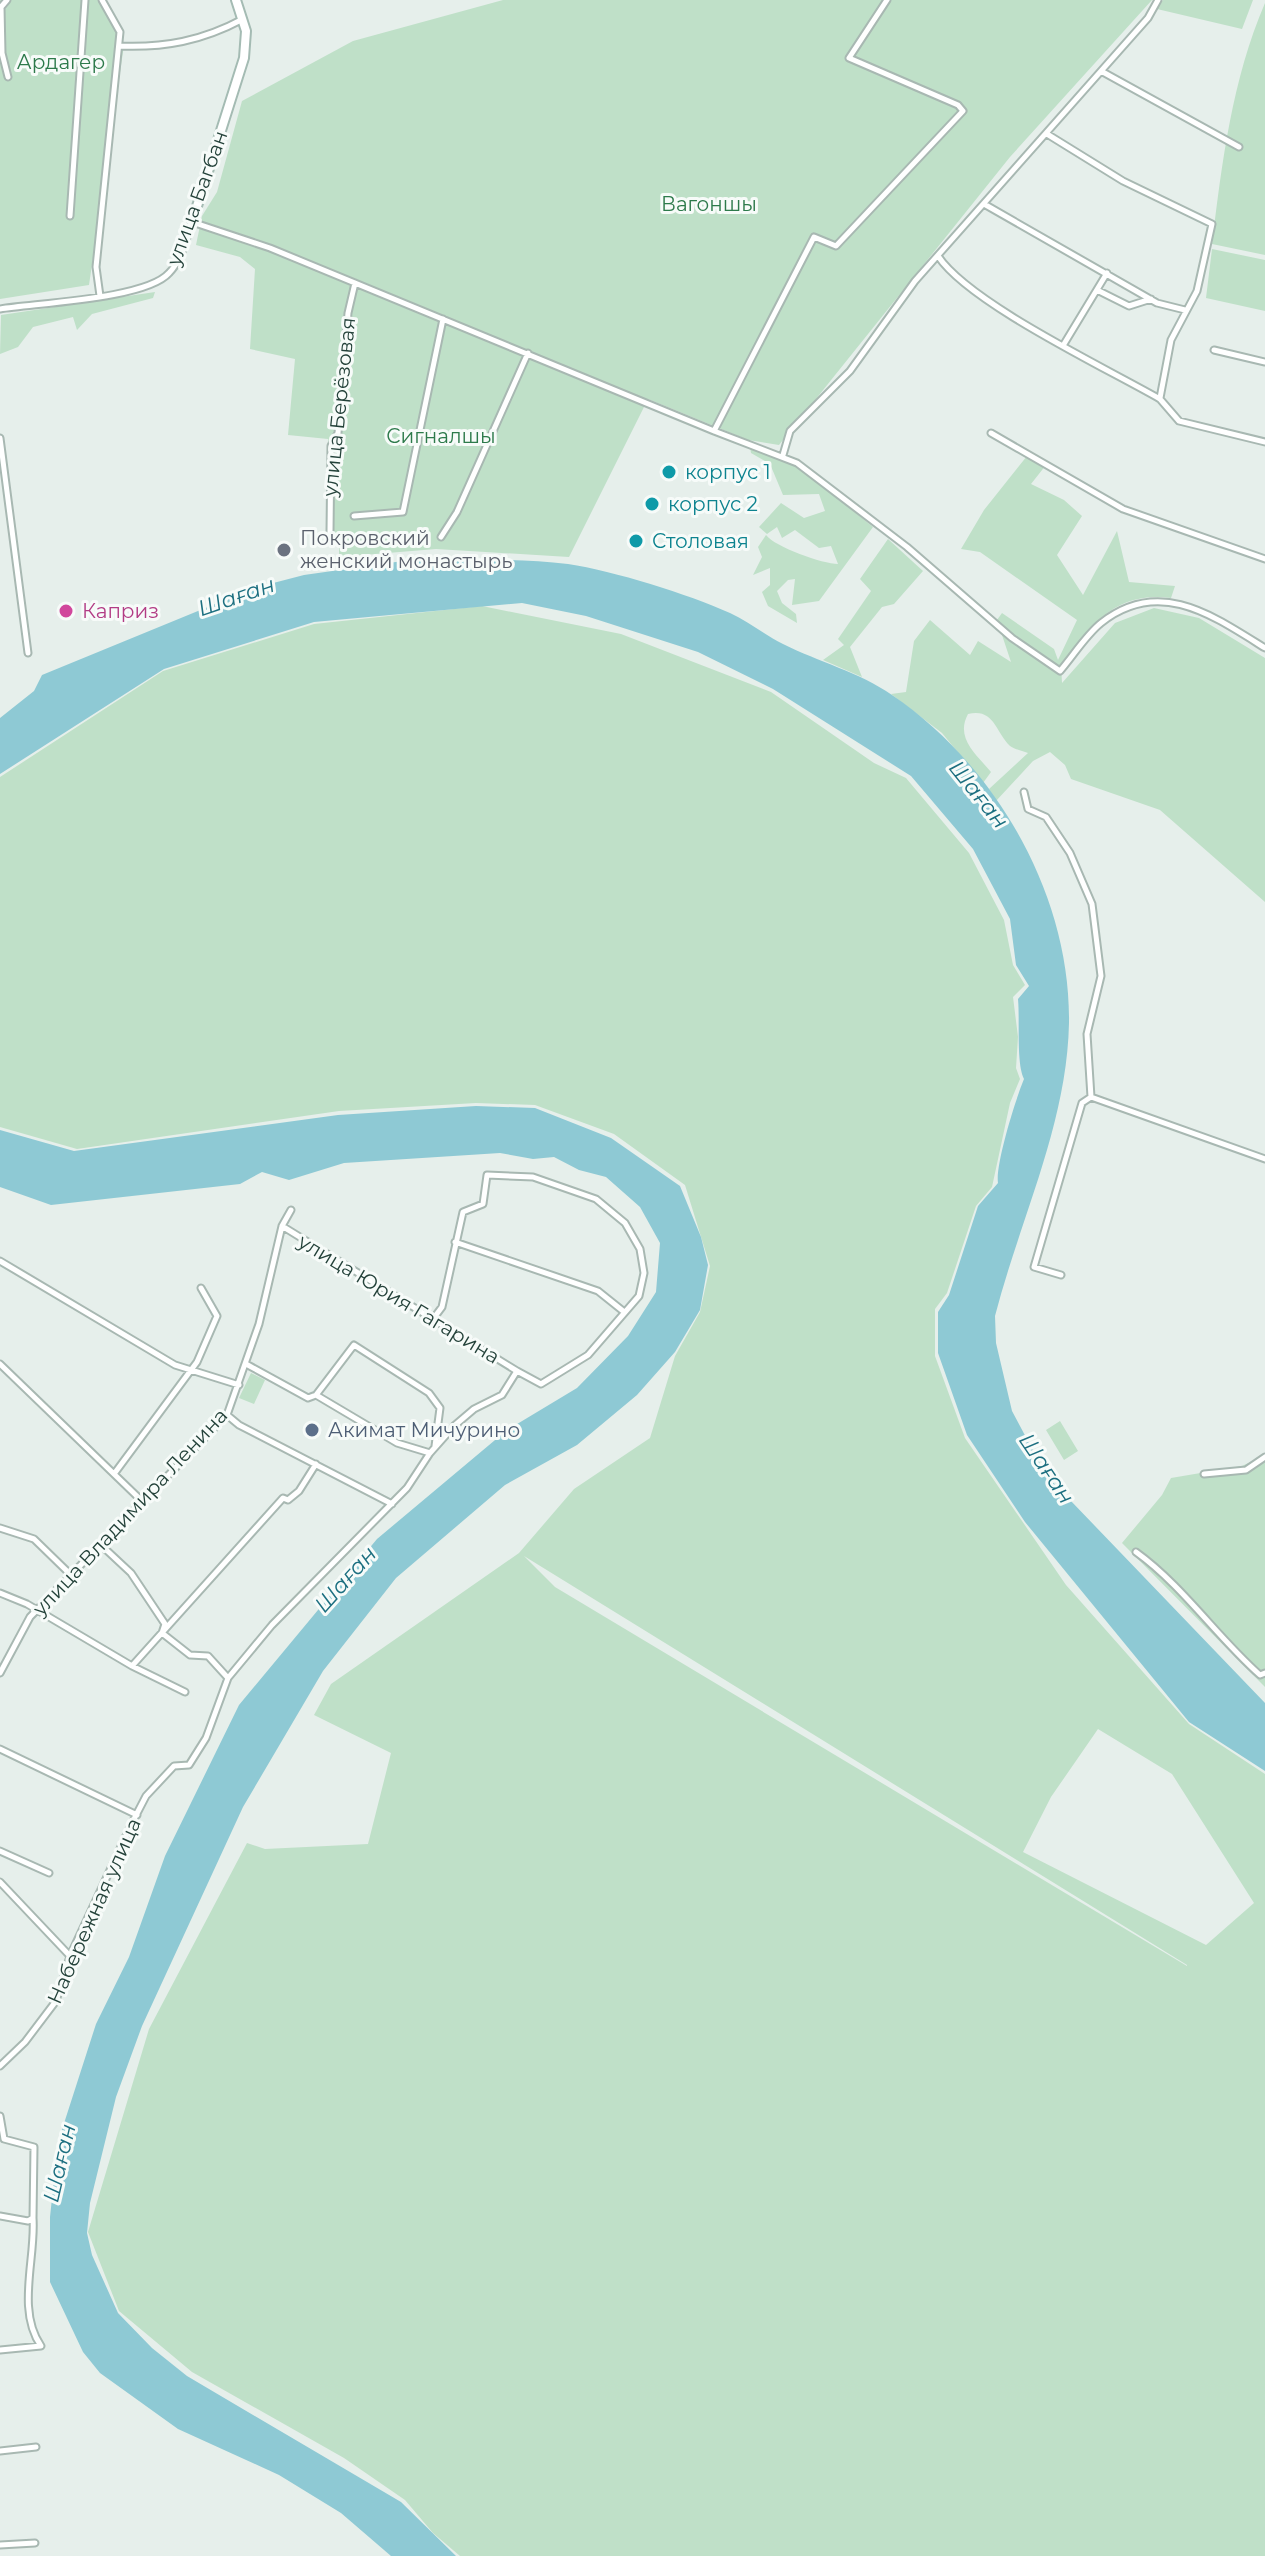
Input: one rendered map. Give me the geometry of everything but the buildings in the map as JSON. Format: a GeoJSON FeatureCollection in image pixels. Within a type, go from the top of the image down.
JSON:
{"type":"FeatureCollection","features":[{"type":"Feature","properties":{"kind":"street"},"geometry":{"type":"LineString","coordinates":[[7,0],[1,7],[2,53],[8,77]]}},
{"type":"Feature","properties":{"kind":"street"},"geometry":{"type":"LineString","coordinates":[[70,216],[85,0]]}},
{"type":"Feature","properties":{"kind":"street"},"geometry":{"type":"LineString","coordinates":[[100,296],[96,267],[120,32],[102,0]]}},
{"type":"Feature","properties":{"kind":"street","name":"улица Багбан"},"geometry":{"type":"LineString","coordinates":[[0,309],[146,287],[168,275],[192,222],[244,58],[246,31],[236,0]]}},
{"type":"Feature","properties":{"kind":"street"},"geometry":{"type":"LineString","coordinates":[[714,431],[814,237],[836,246],[963,111],[958,105],[849,58],[887,0]]}},
{"type":"Feature","properties":{"kind":"street"},"geometry":{"type":"LineString","coordinates":[[783,455],[790,431],[850,371],[938,256],[1148,18],[1158,0]]}},
{"type":"Feature","properties":{"kind":"street"},"geometry":{"type":"LineString","coordinates":[[119,46],[171,46],[221,31],[243,19]]}},
{"type":"Feature","properties":{"kind":"street"},"geometry":{"type":"LineString","coordinates":[[1101,71],[1239,147]]}},
{"type":"Feature","properties":{"kind":"street"},"geometry":{"type":"LineString","coordinates":[[1047,134],[1134,187],[1212,224],[1197,291],[1171,340],[1160,399]]}},
{"type":"Feature","properties":{"kind":"street"},"geometry":{"type":"LineString","coordinates":[[984,204],[1152,299],[1185,310]]}},
{"type":"Feature","properties":{"kind":"street"},"geometry":{"type":"LineString","coordinates":[[192,222],[270,248],[714,431],[783,455],[907,547],[1012,638],[1060,671],[1098,625],[1136,604],[1157,599],[1190,607],[1265,648]]}},
{"type":"Feature","properties":{"kind":"street"},"geometry":{"type":"LineString","coordinates":[[938,256],[957,278],[1160,399],[1179,421],[1265,442]]}},
{"type":"Feature","properties":{"kind":"street"},"geometry":{"type":"LineString","coordinates":[[1064,344],[1107,273]]}},
{"type":"Feature","properties":{"kind":"street","name":"улица Берёзовая"},"geometry":{"type":"LineString","coordinates":[[330,532],[331,446],[338,433],[348,313],[355,283]]}},
{"type":"Feature","properties":{"kind":"street"},"geometry":{"type":"LineString","coordinates":[[1097,290],[1129,306],[1152,299]]}},
{"type":"Feature","properties":{"kind":"street"},"geometry":{"type":"LineString","coordinates":[[354,516],[403,512],[443,319]]}},
{"type":"Feature","properties":{"kind":"street"},"geometry":{"type":"LineString","coordinates":[[1214,350],[1265,362]]}},
{"type":"Feature","properties":{"kind":"street"},"geometry":{"type":"LineString","coordinates":[[441,537],[457,512],[528,353]]}},
{"type":"Feature","properties":{"kind":"street"},"geometry":{"type":"LineString","coordinates":[[991,433],[1123,509],[1265,559]]}},
{"type":"Feature","properties":{"kind":"street"},"geometry":{"type":"LineString","coordinates":[[0,438],[28,653]]}},
{"type":"Feature","properties":{"kind":"street"},"geometry":{"type":"LineString","coordinates":[[1024,792],[1028,809],[1046,817],[1070,853],[1092,904],[1101,976],[1087,1034],[1091,1097]]}},
{"type":"Feature","properties":{"kind":"street"},"geometry":{"type":"LineString","coordinates":[[1061,1275],[1034,1267],[1082,1103],[1091,1097]]}},
{"type":"Feature","properties":{"kind":"street"},"geometry":{"type":"LineString","coordinates":[[1091,1097],[1265,1159]]}},
{"type":"Feature","properties":{"kind":"street"},"geometry":{"type":"LineString","coordinates":[[433,1319],[442,1307],[463,1212],[483,1204],[487,1175],[533,1177],[578,1191],[618,1215],[635,1235],[644,1273],[639,1296],[588,1355],[541,1384],[517,1371]]}},
{"type":"Feature","properties":{"kind":"street","name":"улица Владимира Ленина"},"geometry":{"type":"LineString","coordinates":[[0,1673],[37,1610],[227,1415],[246,1364],[282,1226],[291,1210]]}},
{"type":"Feature","properties":{"kind":"street","name":"улица Юрия Гагарина"},"geometry":{"type":"LineString","coordinates":[[282,1226],[517,1371]]}},
{"type":"Feature","properties":{"kind":"street"},"geometry":{"type":"LineString","coordinates":[[455,1242],[598,1291],[623,1311]]}},
{"type":"Feature","properties":{"kind":"street"},"geometry":{"type":"LineString","coordinates":[[0,1261],[96,1320],[191,1370],[239,1385]]}},
{"type":"Feature","properties":{"kind":"street"},"geometry":{"type":"LineString","coordinates":[[114,1474],[191,1370],[217,1316],[201,1288]]}},
{"type":"Feature","properties":{"kind":"street"},"geometry":{"type":"LineString","coordinates":[[246,1364],[308,1398],[316,1395],[354,1345],[429,1393],[440,1408],[432,1450],[397,1443],[316,1395]]}},
{"type":"Feature","properties":{"kind":"street"},"geometry":{"type":"LineString","coordinates":[[2,1368],[144,1502]]}},
{"type":"Feature","properties":{"kind":"street","name":"Набережная улица"},"geometry":{"type":"LineString","coordinates":[[0,2066],[25,2042],[56,2001],[70,1956],[137,1815],[164,1774],[174,1766],[189,1765],[206,1738],[228,1678],[272,1625],[392,1504],[432,1450],[474,1409],[502,1395],[517,1371]]}},
{"type":"Feature","properties":{"kind":"street"},"geometry":{"type":"LineString","coordinates":[[227,1415],[392,1504]]}},
{"type":"Feature","properties":{"kind":"street"},"geometry":{"type":"LineString","coordinates":[[1204,1474],[1246,1470],[1265,1457]]}},
{"type":"Feature","properties":{"kind":"street"},"geometry":{"type":"LineString","coordinates":[[132,1666],[283,1498],[288,1500],[299,1491],[316,1464]]}},
{"type":"Feature","properties":{"kind":"street"},"geometry":{"type":"LineString","coordinates":[[0,1528],[34,1539],[71,1575]]}},
{"type":"Feature","properties":{"kind":"street"},"geometry":{"type":"LineString","coordinates":[[101,1545],[143,1588],[165,1624],[162,1633]]}},
{"type":"Feature","properties":{"kind":"street"},"geometry":{"type":"LineString","coordinates":[[1136,1552],[1203,1615],[1239,1656],[1260,1675],[1265,1673]]}},
{"type":"Feature","properties":{"kind":"street"},"geometry":{"type":"LineString","coordinates":[[0,1593],[37,1610],[132,1666],[185,1692]]}},
{"type":"Feature","properties":{"kind":"street"},"geometry":{"type":"LineString","coordinates":[[162,1633],[190,1655],[208,1656],[228,1678]]}},
{"type":"Feature","properties":{"kind":"street"},"geometry":{"type":"LineString","coordinates":[[0,1749],[137,1815]]}},
{"type":"Feature","properties":{"kind":"street"},"geometry":{"type":"LineString","coordinates":[[0,1851],[49,1873]]}},
{"type":"Feature","properties":{"kind":"street"},"geometry":{"type":"LineString","coordinates":[[0,1882],[70,1956]]}},
{"type":"Feature","properties":{"kind":"street"},"geometry":{"type":"LineString","coordinates":[[0,2116],[4,2139],[34,2147],[29,2300],[36,2338],[41,2346],[0,2350]]}},
{"type":"Feature","properties":{"kind":"street"},"geometry":{"type":"LineString","coordinates":[[0,2216],[31,2220]]}},
{"type":"Feature","properties":{"kind":"street"},"geometry":{"type":"LineString","coordinates":[[0,2451],[36,2447]]}},
{"type":"Feature","properties":{"kind":"street"},"geometry":{"type":"LineString","coordinates":[[0,2545],[35,2543]]}},
{"type":"Feature","properties":{"kind":"green space","name":"Ардагер"},"geometry":{"type":"Polygon","coordinates":[[[0,0],[98,0],[124,45],[89,285],[0,299],[0,0]]]}},
{"type":"Feature","properties":{"kind":"green space","name":"Вагоншы"},"geometry":{"type":"Polygon","coordinates":[[[503,0],[1152,0],[1010,157],[779,445],[748,440],[648,399],[569,557],[436,549],[339,557],[339,536],[327,530],[328,439],[288,435],[295,359],[250,349],[255,269],[240,257],[196,245],[202,216],[217,192],[242,101],[353,41],[503,0]]]}},
{"type":"Feature","properties":{"kind":"green space"},"geometry":{"type":"Polygon","coordinates":[[[1163,0],[1253,0],[1242,29],[1157,9],[1163,0]]]}},
{"type":"Feature","properties":{"kind":"green space"},"geometry":{"type":"Polygon","coordinates":[[[1265,3],[1265,255],[1212,244],[1224,152],[1236,91],[1265,3]]]}},
{"type":"Feature","properties":{"kind":"green space"},"geometry":{"type":"Polygon","coordinates":[[[1212,249],[1265,260],[1265,311],[1206,298],[1212,249]]]}},
{"type":"Feature","properties":{"kind":"green space"},"geometry":{"type":"Polygon","coordinates":[[[155,292],[153,298],[92,314],[77,330],[73,317],[33,327],[18,347],[0,354],[1,315],[155,292]]]}},
{"type":"Feature","properties":{"kind":"green space"},"geometry":{"type":"Polygon","coordinates":[[[750,447],[797,465],[873,527],[819,601],[792,605],[795,579],[788,580],[777,591],[782,603],[796,614],[797,623],[768,606],[762,592],[770,585],[770,568],[753,575],[762,557],[758,547],[766,535],[800,554],[838,564],[831,546],[819,548],[795,530],[782,538],[777,527],[767,534],[759,527],[781,503],[804,518],[825,511],[819,494],[783,495],[770,464],[751,453],[750,447]]]}},
{"type":"Feature","properties":{"kind":"green space"},"geometry":{"type":"Polygon","coordinates":[[[1027,456],[1046,465],[1031,484],[1064,500],[1082,516],[1057,555],[1083,595],[1117,531],[1129,582],[1175,586],[1171,598],[1135,600],[1107,613],[1061,664],[1062,683],[1115,623],[1154,608],[1199,618],[1265,658],[1265,902],[1160,810],[1071,779],[1065,765],[1050,752],[1033,761],[996,801],[989,789],[1028,753],[1010,746],[993,722],[983,714],[968,714],[964,731],[966,738],[991,772],[983,783],[942,733],[891,694],[906,692],[914,641],[930,620],[970,655],[978,641],[1011,662],[997,620],[1002,613],[1054,649],[1058,660],[1077,620],[980,552],[961,549],[984,510],[1027,456]]]}},
{"type":"Feature","properties":{"kind":"green space"},"geometry":{"type":"Polygon","coordinates":[[[888,539],[923,571],[894,604],[882,607],[850,647],[862,677],[823,660],[844,645],[838,639],[871,591],[860,579],[888,539]]]}},
{"type":"Feature","properties":{"kind":"green space"},"geometry":{"type":"Polygon","coordinates":[[[482,606],[621,634],[771,692],[874,763],[906,778],[969,853],[1004,920],[1013,965],[1025,985],[1013,997],[1018,1037],[1016,1068],[1020,1079],[1010,1103],[992,1187],[976,1206],[947,1293],[935,1309],[935,1356],[965,1438],[1066,1585],[1189,1724],[1265,1774],[1265,2556],[460,2556],[433,2533],[405,2500],[344,2458],[192,2372],[119,2311],[88,2232],[149,2029],[247,1843],[265,1849],[368,1844],[391,1753],[314,1715],[331,1684],[519,1553],[574,1489],[650,1438],[675,1356],[700,1312],[710,1266],[685,1185],[614,1134],[535,1105],[476,1103],[339,1111],[77,1149],[0,1127],[0,777],[163,671],[314,624],[482,606]],[[524,1556],[555,1587],[1187,1966],[1187,1965],[524,1556]],[[1098,1729],[1051,1797],[1023,1852],[1206,1945],[1254,1903],[1172,1774],[1098,1729]]]}},
{"type":"Feature","properties":{"kind":"green space"},"geometry":{"type":"Polygon","coordinates":[[[251,1373],[265,1380],[254,1404],[239,1398],[251,1373]]]}},
{"type":"Feature","properties":{"kind":"green space"},"geometry":{"type":"Polygon","coordinates":[[[1060,1421],[1078,1451],[1064,1460],[1046,1430],[1060,1421]]]}},
{"type":"Feature","properties":{"kind":"green space"},"geometry":{"type":"Polygon","coordinates":[[[1265,1455],[1265,1687],[1122,1543],[1162,1495],[1171,1478],[1242,1466],[1265,1455]]]}},
{"type":"Feature","properties":{"kind":"water","name":"Шаған"},"geometry":{"type":"Polygon","coordinates":[[[417,559],[568,564],[628,578],[713,606],[783,644],[866,680],[892,695],[930,724],[964,758],[994,796],[1020,838],[1041,882],[1057,928],[1066,975],[1069,1023],[1066,1061],[1051,1135],[995,1316],[996,1343],[1012,1411],[1046,1475],[1265,1703],[1265,1771],[1189,1722],[1025,1522],[967,1435],[938,1353],[938,1312],[949,1295],[978,1206],[998,1183],[1003,1147],[1024,1079],[1019,1052],[1018,999],[1029,986],[1016,965],[1010,919],[973,849],[911,776],[773,689],[698,652],[586,616],[522,603],[314,622],[164,669],[0,774],[0,718],[34,691],[42,675],[254,588],[304,575],[417,559]]]}},
{"type":"Feature","properties":{"kind":"water","name":"Шаған"},"geometry":{"type":"Polygon","coordinates":[[[476,1106],[535,1108],[611,1138],[680,1186],[701,1237],[708,1265],[700,1310],[675,1352],[637,1395],[577,1445],[505,1485],[396,1578],[323,1671],[243,1807],[142,2026],[116,2097],[90,2203],[87,2233],[92,2255],[118,2313],[152,2348],[187,2376],[401,2502],[456,2556],[391,2556],[341,2513],[279,2475],[178,2429],[100,2373],[83,2352],[50,2282],[50,2217],[58,2142],[96,2024],[129,1957],[165,1856],[239,1705],[377,1539],[507,1430],[577,1388],[628,1336],[656,1292],[660,1243],[640,1207],[606,1177],[579,1170],[554,1157],[533,1159],[500,1153],[344,1163],[289,1180],[262,1172],[240,1184],[51,1205],[0,1187],[0,1130],[74,1151],[338,1115],[476,1106]]]}},
{"type":"Feature","properties":{"kind":"place","name":"корпус 1"},"geometry":{"type":"Point","coordinates":[669,472]}},
{"type":"Feature","properties":{"kind":"place","name":"корпус 2"},"geometry":{"type":"Point","coordinates":[652,504]}},
{"type":"Feature","properties":{"kind":"place","name":"Столовая"},"geometry":{"type":"Point","coordinates":[636,541]}},
{"type":"Feature","properties":{"kind":"place","name":"Покровский женский монастырь"},"geometry":{"type":"Point","coordinates":[284,550]}},
{"type":"Feature","properties":{"kind":"place","name":"Каприз"},"geometry":{"type":"Point","coordinates":[66,611]}},
{"type":"Feature","properties":{"kind":"place","name":"Акимат Мичурино"},"geometry":{"type":"Point","coordinates":[312,1430]}},
{"type":"Feature","properties":{"kind":"park label","name":"Сигналшы"},"geometry":{"type":"Point","coordinates":[441,436]}}]}
